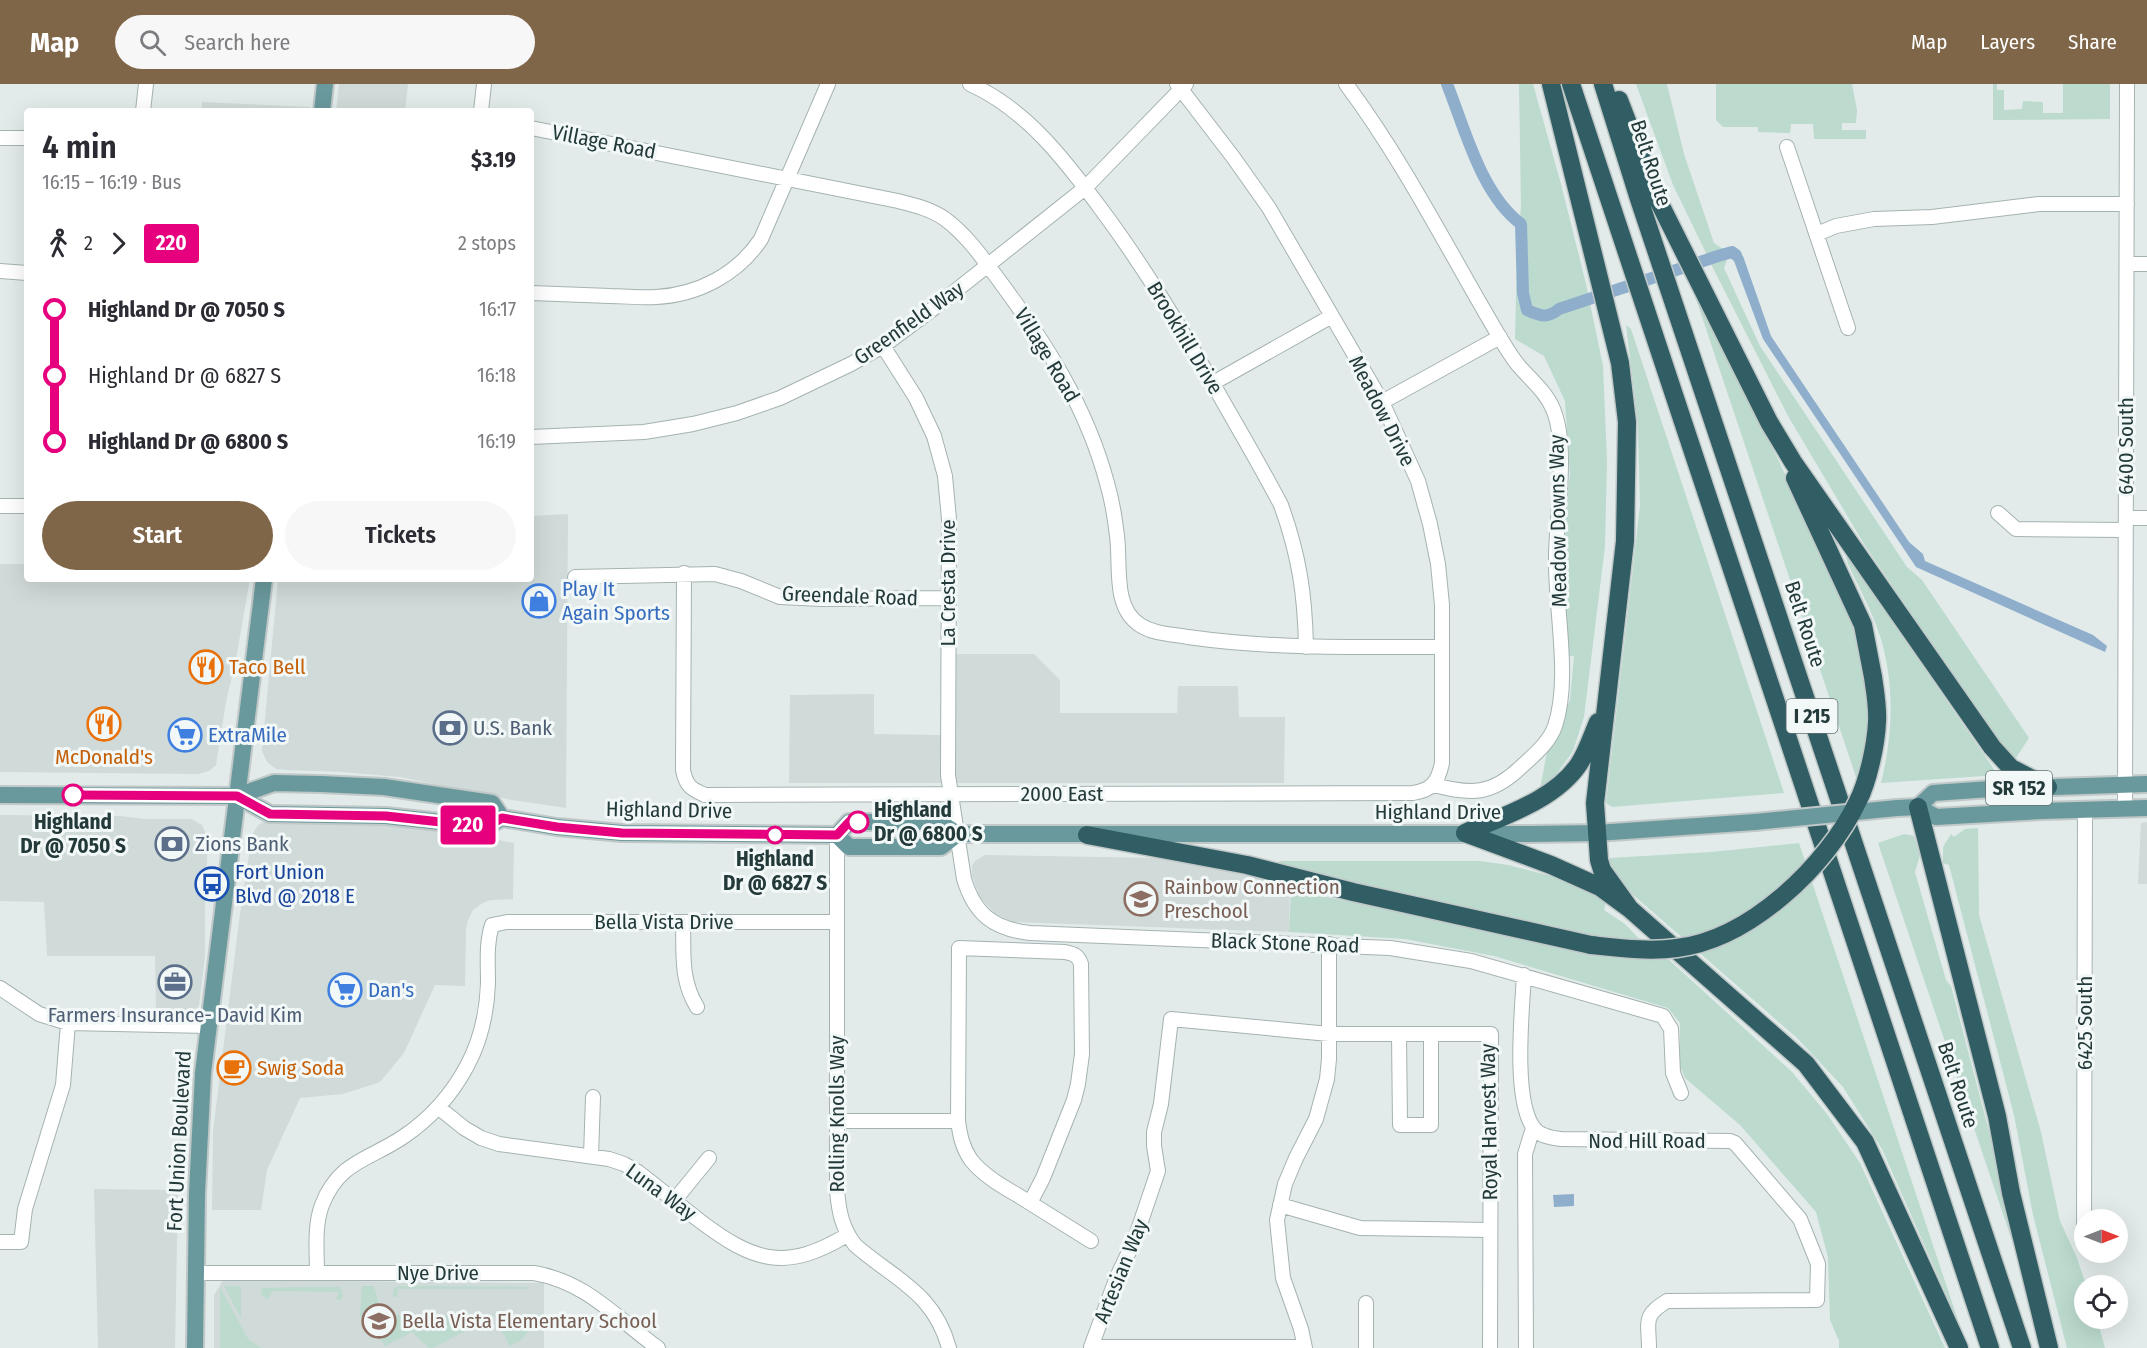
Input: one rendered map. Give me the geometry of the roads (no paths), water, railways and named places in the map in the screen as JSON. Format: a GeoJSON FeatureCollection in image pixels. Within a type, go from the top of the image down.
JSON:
{"type":"FeatureCollection","features":[{"type":"Feature","properties":{"kind":"highway"},"geometry":{"type":"LineString","coordinates":[[1551,84],[1620,363],[1627,422],[1625,541],[1595,803],[1602,870],[1630,909]]}},
{"type":"Feature","properties":{"kind":"highway","name":"I 215"},"geometry":{"type":"LineString","coordinates":[[1571,84],[1990,1348]]}},
{"type":"Feature","properties":{"kind":"highway","name":"Belt Route"},"geometry":{"type":"LineString","coordinates":[[1603,84],[2022,1348]]}},
{"type":"Feature","properties":{"kind":"highway"},"geometry":{"type":"LineString","coordinates":[[1087,835],[1247,865],[1353,892],[1591,945],[1630,950],[1678,948],[1719,936],[1759,915],[1803,879],[1835,840],[1858,801],[1870,762],[1877,722],[1873,677],[1863,625],[1769,422],[1656,196],[1614,84]]}},
{"type":"Feature","properties":{"kind":"highway"},"geometry":{"type":"LineString","coordinates":[[1769,422],[1800,471],[1992,747],[2011,768],[2048,787]]}},
{"type":"Feature","properties":{"kind":"highway"},"geometry":{"type":"LineString","coordinates":[[1465,833],[1533,803],[1562,784],[1579,764],[1605,707]]}},
{"type":"Feature","properties":{"kind":"highway"},"geometry":{"type":"LineString","coordinates":[[1918,807],[1997,1116],[2011,1193],[2049,1348]]}},
{"type":"Feature","properties":{"kind":"highway"},"geometry":{"type":"LineString","coordinates":[[1465,833],[1551,865],[1600,887],[1630,909],[1806,1064],[1865,1142],[1959,1348]]}},
{"type":"Feature","properties":{"kind":"main road"},"geometry":{"type":"LineString","coordinates":[[322,108],[325,84]]}},
{"type":"Feature","properties":{"kind":"main road","name":"Fort Union Boulevard"},"geometry":{"type":"LineString","coordinates":[[195,1348],[198,1157],[208,1026],[264,582]]}},
{"type":"Feature","properties":{"kind":"main road","name":"Highland Drive"},"geometry":{"type":"LineString","coordinates":[[0,795],[237,796],[274,783],[384,787],[492,803],[502,818]]}},
{"type":"Feature","properties":{"kind":"main road","name":"Highland Drive"},"geometry":{"type":"LineString","coordinates":[[1918,807],[1933,793],[2147,784]]}},
{"type":"Feature","properties":{"kind":"main road","name":"Highland Drive"},"geometry":{"type":"LineString","coordinates":[[237,796],[270,814],[386,816],[486,827],[502,818],[557,827],[622,833],[837,835],[849,847],[941,847],[958,834]]}},
{"type":"Feature","properties":{"kind":"main road","name":"Highland Drive"},"geometry":{"type":"LineString","coordinates":[[837,835],[849,822],[939,822],[958,834],[1597,832],[1755,822],[1918,807],[1936,818],[2085,809],[2147,808]]}},
{"type":"Feature","properties":{"kind":"street"},"geometry":{"type":"LineString","coordinates":[[143,108],[146,84]]}},
{"type":"Feature","properties":{"kind":"street"},"geometry":{"type":"LineString","coordinates":[[481,108],[484,84]]}},
{"type":"Feature","properties":{"kind":"street"},"geometry":{"type":"LineString","coordinates":[[534,293],[656,297],[684,294],[710,284],[734,269],[754,250],[761,239],[828,84]]}},
{"type":"Feature","properties":{"kind":"street","name":"Brookhill Drive"},"geometry":{"type":"LineString","coordinates":[[970,84],[997,98],[1039,133],[1085,188],[1160,293],[1277,497],[1294,541],[1302,579],[1306,647]]}},
{"type":"Feature","properties":{"kind":"street","name":"Meadow Downs Way"},"geometry":{"type":"LineString","coordinates":[[1346,84],[1371,118],[1516,362],[1548,399],[1554,411],[1558,434],[1560,492],[1556,569],[1561,663],[1560,702],[1555,727],[1545,744],[1511,777],[1500,784],[1483,790],[1465,791],[1455,791],[1434,785]]}},
{"type":"Feature","properties":{"kind":"street","name":"6400 South"},"geometry":{"type":"LineString","coordinates":[[2125,809],[2127,84]]}},
{"type":"Feature","properties":{"kind":"street","name":"Greenfield Way"},"geometry":{"type":"LineString","coordinates":[[534,437],[644,432],[693,424],[736,413],[780,398],[883,346],[989,266],[1085,188],[1182,86]]}},
{"type":"Feature","properties":{"kind":"street","name":"Meadow Drive"},"geometry":{"type":"LineString","coordinates":[[1182,86],[1269,208],[1382,402],[1418,482],[1438,564],[1442,605],[1442,763],[1439,777],[1434,785]]}},
{"type":"Feature","properties":{"kind":"street","name":"Village Road"},"geometry":{"type":"LineString","coordinates":[[534,129],[898,201],[922,207],[943,218],[961,232],[1036,330],[1066,379],[1090,431],[1107,484],[1118,537],[1123,601],[1132,618],[1139,624],[1155,632],[1215,640],[1306,647],[1442,646]]}},
{"type":"Feature","properties":{"kind":"street"},"geometry":{"type":"LineString","coordinates":[[0,138],[24,138]]}},
{"type":"Feature","properties":{"kind":"street"},"geometry":{"type":"LineString","coordinates":[[1787,147],[1848,328]]}},
{"type":"Feature","properties":{"kind":"street"},"geometry":{"type":"LineString","coordinates":[[1817,234],[1836,226],[1874,219],[1932,217],[2038,204],[2127,204]]}},
{"type":"Feature","properties":{"kind":"street"},"geometry":{"type":"LineString","coordinates":[[2127,264],[2147,264]]}},
{"type":"Feature","properties":{"kind":"street"},"geometry":{"type":"LineString","coordinates":[[0,270],[24,273]]}},
{"type":"Feature","properties":{"kind":"street"},"geometry":{"type":"LineString","coordinates":[[1213,383],[1332,316]]}},
{"type":"Feature","properties":{"kind":"street"},"geometry":{"type":"LineString","coordinates":[[1382,402],[1500,337]]}},
{"type":"Feature","properties":{"kind":"street","name":"La Cresta Drive"},"geometry":{"type":"LineString","coordinates":[[883,346],[916,398],[934,436],[945,476],[948,509],[948,775],[958,834]]}},
{"type":"Feature","properties":{"kind":"street"},"geometry":{"type":"LineString","coordinates":[[0,506],[24,506]]}},
{"type":"Feature","properties":{"kind":"street"},"geometry":{"type":"LineString","coordinates":[[1998,513],[2016,529],[2126,524],[2147,518]]}},
{"type":"Feature","properties":{"kind":"street","name":"2000 East"},"geometry":{"type":"LineString","coordinates":[[684,573],[683,770],[690,789],[705,795],[1413,793],[1425,791],[1434,785]]}},
{"type":"Feature","properties":{"kind":"street","name":"Greendale Road"},"geometry":{"type":"LineString","coordinates":[[575,577],[715,574],[741,581],[780,597],[948,598]]}},
{"type":"Feature","properties":{"kind":"street","name":"6425 South"},"geometry":{"type":"LineString","coordinates":[[2084,1209],[2085,809]]}},
{"type":"Feature","properties":{"kind":"street","name":"Black Stone Road"},"geometry":{"type":"LineString","coordinates":[[958,834],[968,894],[984,916],[1009,931],[1329,944],[1390,948],[1471,961],[1663,1016],[1668,1022],[1672,1036],[1674,1073],[1681,1093]]}},
{"type":"Feature","properties":{"kind":"street","name":"Rolling Knolls Way"},"geometry":{"type":"LineString","coordinates":[[837,835],[838,1206],[847,1235],[874,1262],[912,1288],[927,1302],[938,1318],[949,1348]]}},
{"type":"Feature","properties":{"kind":"street","name":"Bella Vista Drive"},"geometry":{"type":"LineString","coordinates":[[438,1107],[468,1065],[478,1042],[485,1014],[488,985],[488,940],[492,925],[507,922],[837,921]]}},
{"type":"Feature","properties":{"kind":"street"},"geometry":{"type":"LineString","coordinates":[[683,922],[684,975],[688,992],[697,1007]]}},
{"type":"Feature","properties":{"kind":"street"},"geometry":{"type":"LineString","coordinates":[[1305,1348],[1301,1329],[1283,1278],[1277,1220],[1285,1184],[1316,1119],[1323,1098],[1329,1059],[1329,944]]}},
{"type":"Feature","properties":{"kind":"street"},"geometry":{"type":"LineString","coordinates":[[1030,1203],[1043,1178],[1074,1101],[1078,1084],[1082,1054],[1083,971],[1079,957],[1065,952],[959,948],[958,1121],[960,1138],[965,1150],[980,1170],[1030,1203],[1091,1240]]}},
{"type":"Feature","properties":{"kind":"street"},"geometry":{"type":"LineString","coordinates":[[1524,975],[1521,1090],[1533,1128],[1525,1154],[1526,1348]]}},
{"type":"Feature","properties":{"kind":"street"},"geometry":{"type":"LineString","coordinates":[[0,988],[39,1014],[68,1023],[208,1026]]}},
{"type":"Feature","properties":{"kind":"street","name":"Royal Harvest Way"},"geometry":{"type":"LineString","coordinates":[[1171,1019],[1329,1034],[1491,1034],[1490,1348]]}},
{"type":"Feature","properties":{"kind":"street","name":"Artesian Way"},"geometry":{"type":"LineString","coordinates":[[1171,1019],[1161,1104],[1154,1132],[1158,1171],[1135,1239],[1117,1277],[1090,1347],[1305,1348]]}},
{"type":"Feature","properties":{"kind":"street"},"geometry":{"type":"LineString","coordinates":[[0,1242],[21,1242],[26,1209],[63,1085],[68,1023]]}},
{"type":"Feature","properties":{"kind":"street"},"geometry":{"type":"LineString","coordinates":[[1399,1035],[1400,1125],[1431,1125],[1431,1034]]}},
{"type":"Feature","properties":{"kind":"street"},"geometry":{"type":"LineString","coordinates":[[591,1156],[593,1097]]}},
{"type":"Feature","properties":{"kind":"street"},"geometry":{"type":"LineString","coordinates":[[317,1273],[317,1230],[321,1207],[332,1186],[346,1169],[402,1138],[438,1107]]}},
{"type":"Feature","properties":{"kind":"street","name":"Luna Way"},"geometry":{"type":"LineString","coordinates":[[438,1107],[464,1128],[481,1138],[499,1144],[591,1156],[624,1164],[638,1172],[725,1240],[759,1255],[779,1258],[799,1256],[819,1250],[847,1235]]}},
{"type":"Feature","properties":{"kind":"street"},"geometry":{"type":"LineString","coordinates":[[837,1121],[958,1121]]}},
{"type":"Feature","properties":{"kind":"street","name":"Nod Hill Road"},"geometry":{"type":"LineString","coordinates":[[1533,1128],[1547,1137],[1562,1139],[1730,1141],[1736,1143],[1800,1219],[1818,1264],[1817,1300],[1667,1301],[1649,1315],[1649,1348]]}},
{"type":"Feature","properties":{"kind":"street"},"geometry":{"type":"LineString","coordinates":[[674,1201],[708,1158]]}},
{"type":"Feature","properties":{"kind":"street"},"geometry":{"type":"LineString","coordinates":[[1280,1205],[1360,1228],[1490,1230]]}},
{"type":"Feature","properties":{"kind":"street","name":"Nye Drive"},"geometry":{"type":"LineString","coordinates":[[195,1273],[527,1273],[547,1276],[567,1282],[587,1293],[650,1346]]}},
{"type":"Feature","properties":{"kind":"street"},"geometry":{"type":"LineString","coordinates":[[1366,1303],[1366,1348]]}},
{"type":"Feature","properties":{"kind":"water"},"geometry":{"type":"Polygon","coordinates":[[[1733,247],[1743,256],[1771,336],[1909,542],[1923,554],[1925,561],[2093,635],[2107,646],[2105,652],[1916,567],[1763,339],[1734,261],[1730,256],[1724,258],[1722,249],[1733,247]]]}},
{"type":"Feature","properties":{"kind":"water"},"geometry":{"type":"Polygon","coordinates":[[[1574,1194],[1574,1206],[1554,1207],[1553,1195],[1574,1194]]]}},
{"type":"Feature","properties":{"kind":"waterway"},"geometry":{"type":"LineString","coordinates":[[1447,84],[1485,178],[1495,196],[1521,224],[1523,293],[1527,310],[1547,315],[1718,256],[1732,252],[1736,255]]}},
{"type":"Feature","properties":{"kind":"place","name":"Play It Again Sports"},"geometry":{"type":"Point","coordinates":[539,601]}},
{"type":"Feature","properties":{"kind":"place","name":"Taco Bell"},"geometry":{"type":"Point","coordinates":[206,667]}},
{"type":"Feature","properties":{"kind":"place","name":"McDonald's"},"geometry":{"type":"Point","coordinates":[104,724]}},
{"type":"Feature","properties":{"kind":"place","name":"U.S. Bank"},"geometry":{"type":"Point","coordinates":[450,728]}},
{"type":"Feature","properties":{"kind":"place","name":"ExtraMile"},"geometry":{"type":"Point","coordinates":[185,735]}},
{"type":"Feature","properties":{"kind":"place","name":"Highland Dr @ 7050 S"},"geometry":{"type":"Point","coordinates":[73,795]}},
{"type":"Feature","properties":{"kind":"place","name":"Highland Dr @ 6800 S"},"geometry":{"type":"Point","coordinates":[858,822]}},
{"type":"Feature","properties":{"kind":"place","name":"Highland Dr @ 6827 S"},"geometry":{"type":"Point","coordinates":[775,835]}},
{"type":"Feature","properties":{"kind":"place","name":"Zions Bank"},"geometry":{"type":"Point","coordinates":[172,844]}},
{"type":"Feature","properties":{"kind":"place","name":"Fort Union Blvd @ 2018 E"},"geometry":{"type":"Point","coordinates":[212,884]}},
{"type":"Feature","properties":{"kind":"place","name":"Rainbow Connection Preschool"},"geometry":{"type":"Point","coordinates":[1141,899]}},
{"type":"Feature","properties":{"kind":"place","name":"Farmers Insurance- David Kim"},"geometry":{"type":"Point","coordinates":[175,982]}},
{"type":"Feature","properties":{"kind":"place","name":"Dan's"},"geometry":{"type":"Point","coordinates":[345,990]}},
{"type":"Feature","properties":{"kind":"place","name":"Swig Soda"},"geometry":{"type":"Point","coordinates":[234,1068]}},
{"type":"Feature","properties":{"kind":"place","name":"Bella Vista Elementary School"},"geometry":{"type":"Point","coordinates":[379,1321]}}]}
